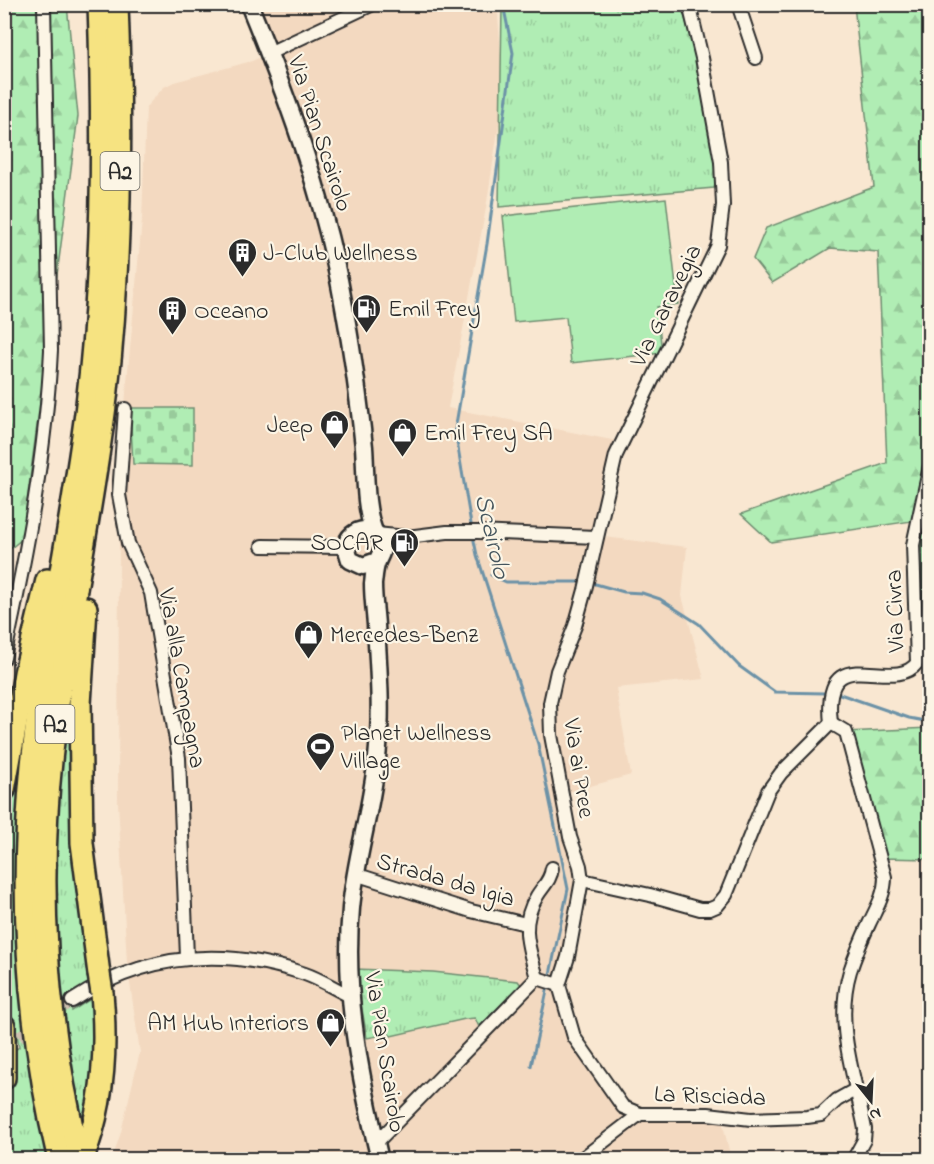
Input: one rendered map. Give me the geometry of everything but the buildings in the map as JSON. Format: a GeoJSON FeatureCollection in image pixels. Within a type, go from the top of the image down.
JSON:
{"type":"FeatureCollection","features":[{"type":"Feature","properties":{"kind":"highway","name":"A2"},"geometry":{"type":"LineString","coordinates":[[99,4],[103,178],[100,256],[103,341]]}},
{"type":"Feature","properties":{"kind":"highway","name":"A2"},"geometry":{"type":"LineString","coordinates":[[81,1160],[59,1113],[37,1044],[27,904],[28,821],[40,703],[79,467],[103,341],[120,173],[117,4]]}},
{"type":"Feature","properties":{"kind":"highway"},"geometry":{"type":"LineString","coordinates":[[4,790],[25,673],[55,545],[80,392],[103,341]]}},
{"type":"Feature","properties":{"kind":"highway"},"geometry":{"type":"LineString","coordinates":[[81,1160],[95,1117],[104,1063],[105,1036],[101,984],[82,843],[80,704],[87,589],[115,392],[103,341]]}},
{"type":"Feature","properties":{"kind":"highway"},"geometry":{"type":"LineString","coordinates":[[4,1026],[4,1078]]}},
{"type":"Feature","properties":{"kind":"highway","name":"A2"},"geometry":{"type":"LineString","coordinates":[[59,1113],[60,1160]]}},
{"type":"Feature","properties":{"kind":"main road","name":"Via Pian Scairolo"},"geometry":{"type":"LineString","coordinates":[[249,4],[300,137],[326,224],[339,282],[358,398],[365,493]]}},
{"type":"Feature","properties":{"kind":"main road"},"geometry":{"type":"LineString","coordinates":[[355,532],[365,493]]}},
{"type":"Feature","properties":{"kind":"main road"},"geometry":{"type":"LineString","coordinates":[[365,493],[375,533],[382,544],[374,572],[373,595]]}},
{"type":"Feature","properties":{"kind":"main road"},"geometry":{"type":"LineString","coordinates":[[373,595],[358,565],[348,556],[346,547],[348,538],[355,532],[364,529],[375,533]]}},
{"type":"Feature","properties":{"kind":"main road"},"geometry":{"type":"LineString","coordinates":[[358,565],[368,566],[377,561]]}},
{"type":"Feature","properties":{"kind":"main road","name":"Via Pian Scairolo"},"geometry":{"type":"LineString","coordinates":[[373,595],[380,704],[378,749],[373,788],[355,874],[348,944],[350,996],[363,1084],[378,1151]]}},
{"type":"Feature","properties":{"kind":"street"},"geometry":{"type":"LineString","coordinates":[[4,658],[28,542],[48,403],[51,350],[45,4]]}},
{"type":"Feature","properties":{"kind":"street"},"geometry":{"type":"LineString","coordinates":[[269,53],[374,4]]}},
{"type":"Feature","properties":{"kind":"street","name":"Via Garavegia"},"geometry":{"type":"LineString","coordinates":[[622,442],[718,245],[723,205],[722,162],[689,4]]}},
{"type":"Feature","properties":{"kind":"street"},"geometry":{"type":"LineString","coordinates":[[738,4],[756,58]]}},
{"type":"Feature","properties":{"kind":"street","name":"Via alla Campagna"},"geometry":{"type":"LineString","coordinates":[[125,409],[119,495],[128,543],[151,593],[179,758],[187,957]]}},
{"type":"Feature","properties":{"kind":"street","name":"Via ai Pree"},"geometry":{"type":"LineString","coordinates":[[559,985],[567,957],[582,880],[561,794],[549,717],[557,671],[575,626],[616,455],[622,442]]}},
{"type":"Feature","properties":{"kind":"street","name":"Via Civra"},"geometry":{"type":"LineString","coordinates":[[831,723],[830,708],[834,685],[841,677],[853,672],[902,672],[915,667],[917,663],[913,545],[930,466]]}},
{"type":"Feature","properties":{"kind":"street"},"geometry":{"type":"LineString","coordinates":[[375,533],[407,537],[447,532],[478,532],[596,537]]}},
{"type":"Feature","properties":{"kind":"street"},"geometry":{"type":"LineString","coordinates":[[262,546],[346,547]]}},
{"type":"Feature","properties":{"kind":"street"},"geometry":{"type":"LineString","coordinates":[[582,880],[700,909],[717,906],[726,895],[768,791],[780,773],[831,723],[846,732],[885,877],[882,897],[850,972],[844,1001],[847,1054],[865,1129],[864,1140],[853,1160]]}},
{"type":"Feature","properties":{"kind":"street","name":"Strada da Igia"},"geometry":{"type":"LineString","coordinates":[[537,978],[528,944],[526,924],[537,896],[552,874],[552,868]]}},
{"type":"Feature","properties":{"kind":"street","name":"Strada da Igia"},"geometry":{"type":"LineString","coordinates":[[355,874],[471,911],[526,924]]}},
{"type":"Feature","properties":{"kind":"street"},"geometry":{"type":"LineString","coordinates":[[72,1001],[112,978],[150,964],[187,957],[220,957],[284,968],[307,975],[350,996]]}},
{"type":"Feature","properties":{"kind":"street"},"geometry":{"type":"LineString","coordinates":[[378,1151],[537,978],[559,985]]}},
{"type":"Feature","properties":{"kind":"street","name":"La Risciada"},"geometry":{"type":"LineString","coordinates":[[559,985],[574,1037],[623,1107],[640,1114],[708,1114],[751,1119],[807,1117],[821,1115],[837,1100],[855,1090]]}},
{"type":"Feature","properties":{"kind":"street"},"geometry":{"type":"LineString","coordinates":[[580,1160],[640,1114]]}},
{"type":"Feature","properties":{"kind":"shaded area"},"geometry":{"type":"Polygon","coordinates":[[[249,5],[497,5],[504,91],[486,208],[448,408],[622,442],[596,536],[687,547],[682,596],[704,679],[616,688],[631,775],[561,794],[582,880],[559,985],[574,1037],[623,1107],[721,1116],[731,1159],[112,1160],[140,1052],[127,963],[118,802],[119,495],[142,220],[146,107],[164,87],[174,82],[252,61],[269,53],[249,5]]]}},
{"type":"Feature","properties":{"kind":"green space"},"geometry":{"type":"Polygon","coordinates":[[[5,5],[67,5],[78,116],[22,539],[5,553],[5,5]]]}},
{"type":"Feature","properties":{"kind":"green space"},"geometry":{"type":"Polygon","coordinates":[[[502,5],[681,5],[695,52],[717,179],[714,188],[499,207],[502,5]]]}},
{"type":"Feature","properties":{"kind":"green space"},"geometry":{"type":"Polygon","coordinates":[[[854,5],[929,5],[929,680],[926,668],[918,659],[918,520],[771,542],[741,514],[887,463],[878,252],[830,248],[772,283],[753,259],[766,228],[874,187],[854,5]]]}},
{"type":"Feature","properties":{"kind":"green space"},"geometry":{"type":"Polygon","coordinates":[[[666,198],[678,304],[657,307],[662,353],[571,363],[566,317],[514,322],[503,216],[666,198]]]}},
{"type":"Feature","properties":{"kind":"green space"},"geometry":{"type":"Polygon","coordinates":[[[130,408],[193,408],[193,465],[133,464],[130,408]]]}},
{"type":"Feature","properties":{"kind":"green space"},"geometry":{"type":"Polygon","coordinates":[[[71,682],[93,980],[70,996],[72,1011],[95,996],[98,1047],[83,1136],[64,1028],[55,898],[60,767],[71,682]]]}},
{"type":"Feature","properties":{"kind":"green space"},"geometry":{"type":"Polygon","coordinates":[[[26,719],[18,839],[18,959],[28,1054],[51,1159],[5,1160],[11,1058],[13,1052],[19,1047],[17,1034],[13,1037],[11,1031],[5,930],[5,870],[12,794],[26,719]]]}},
{"type":"Feature","properties":{"kind":"green space"},"geometry":{"type":"Polygon","coordinates":[[[929,728],[929,859],[881,858],[846,732],[929,728]]]}},
{"type":"Feature","properties":{"kind":"green space"},"geometry":{"type":"Polygon","coordinates":[[[355,969],[433,972],[518,981],[521,985],[479,1027],[475,1018],[391,1036],[389,1034],[367,1038],[355,969]]]}},
{"type":"Feature","properties":{"kind":"waterway","name":"Scairolo"},"geometry":{"type":"LineString","coordinates":[[472,530],[455,430],[487,244],[513,53],[503,4]]}},
{"type":"Feature","properties":{"kind":"waterway","name":"Scairolo"},"geometry":{"type":"LineString","coordinates":[[473,536],[477,555],[538,744],[568,889],[549,979]]}},
{"type":"Feature","properties":{"kind":"waterway"},"geometry":{"type":"LineString","coordinates":[[491,575],[506,582],[580,582]]}},
{"type":"Feature","properties":{"kind":"waterway"},"geometry":{"type":"LineString","coordinates":[[592,583],[660,599],[699,624],[739,666],[775,692],[825,693]]}},
{"type":"Feature","properties":{"kind":"waterway"},"geometry":{"type":"LineString","coordinates":[[837,693],[909,718],[930,722]]}},
{"type":"Feature","properties":{"kind":"waterway","name":"Scairolo"},"geometry":{"type":"LineString","coordinates":[[531,1066],[548,986]]}},
{"type":"Feature","properties":{"kind":"tunnel"},"geometry":{"type":"LineString","coordinates":[[4,1047],[72,1001]]}},
{"type":"Feature","properties":{"kind":"place","name":"J-Club Wellness"},"geometry":{"type":"Point","coordinates":[242,278]}},
{"type":"Feature","properties":{"kind":"place","name":"Emil Frey"},"geometry":{"type":"Point","coordinates":[367,334]}},
{"type":"Feature","properties":{"kind":"place","name":"Oceano"},"geometry":{"type":"Point","coordinates":[173,336]}},
{"type":"Feature","properties":{"kind":"place","name":"Jeep"},"geometry":{"type":"Point","coordinates":[334,450]}},
{"type":"Feature","properties":{"kind":"place","name":"Emil Frey SA"},"geometry":{"type":"Point","coordinates":[403,458]}},
{"type":"Feature","properties":{"kind":"place","name":"SOCAR"},"geometry":{"type":"Point","coordinates":[404,568]}},
{"type":"Feature","properties":{"kind":"place","name":"Mercedes-Benz"},"geometry":{"type":"Point","coordinates":[309,660]}},
{"type":"Feature","properties":{"kind":"place","name":"Planet Wellness Village"},"geometry":{"type":"Point","coordinates":[320,772]}},
{"type":"Feature","properties":{"kind":"place","name":"AM Hub Interiors"},"geometry":{"type":"Point","coordinates":[330,1048]}}]}
